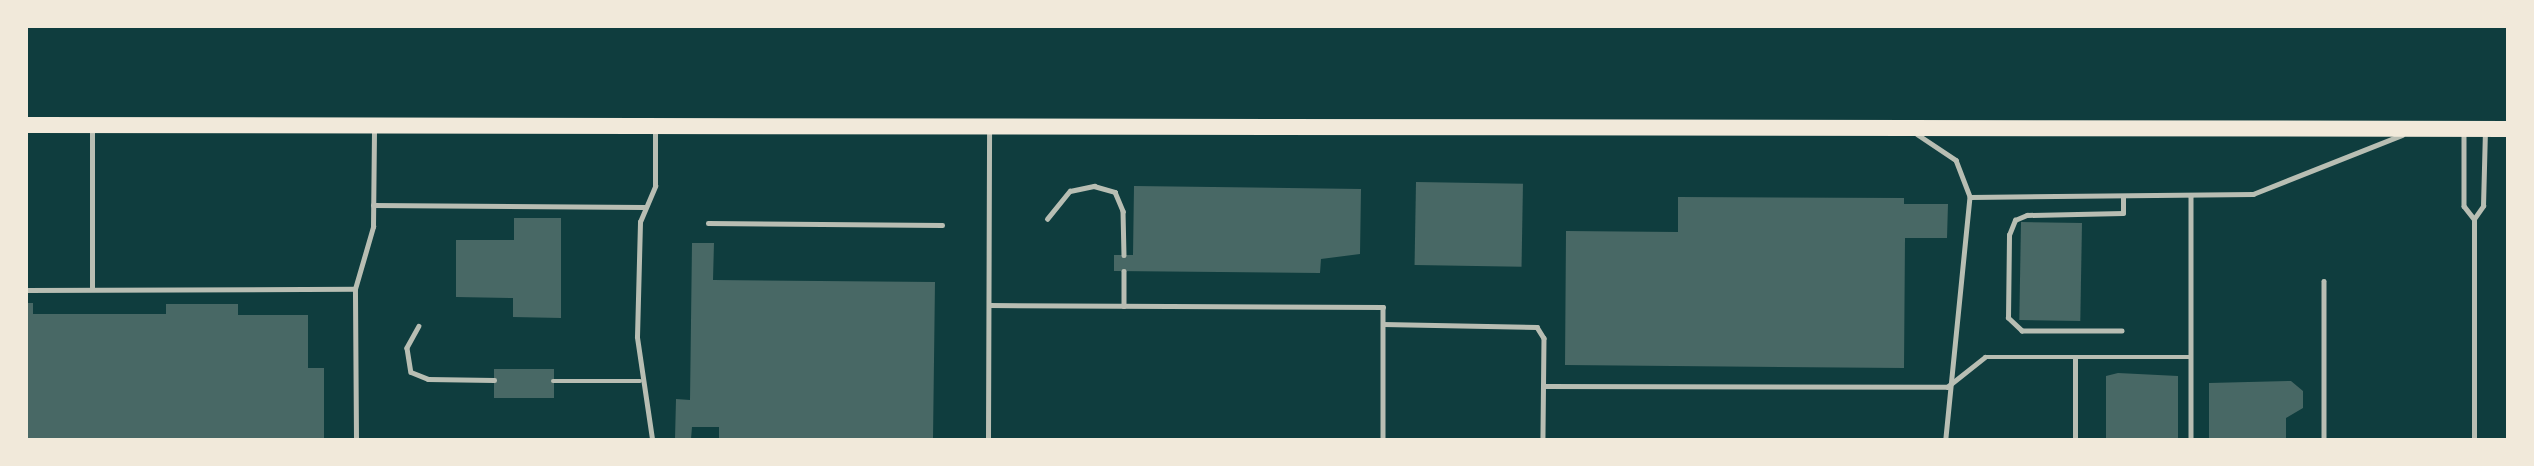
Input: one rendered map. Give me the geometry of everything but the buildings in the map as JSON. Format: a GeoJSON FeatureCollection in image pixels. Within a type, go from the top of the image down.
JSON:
{"type":"FeatureCollection","features":[{"type":"Feature","properties":{"kind":"highway"},"geometry":{"type":"LineString","coordinates":[[27,125],[2507,129]]}},
{"type":"Feature","properties":{"kind":"lane"},"geometry":{"type":"LineString","coordinates":[[92,125],[92,289]]}},
{"type":"Feature","properties":{"kind":"lane"},"geometry":{"type":"LineString","coordinates":[[356,439],[356,289],[373,227],[374,125]]}},
{"type":"Feature","properties":{"kind":"lane"},"geometry":{"type":"LineString","coordinates":[[652,439],[640,381],[644,207],[655,186],[656,126]]}},
{"type":"Feature","properties":{"kind":"lane"},"geometry":{"type":"LineString","coordinates":[[988,439],[989,126]]}},
{"type":"Feature","properties":{"kind":"lane"},"geometry":{"type":"LineString","coordinates":[[1904,127],[1956,160],[1970,197],[1947,387],[1946,439]]}},
{"type":"Feature","properties":{"kind":"lane"},"geometry":{"type":"LineString","coordinates":[[2464,128],[2464,206],[2474,219]]}},
{"type":"Feature","properties":{"kind":"lane"},"geometry":{"type":"LineString","coordinates":[[1970,197],[2191,197],[2270,189],[2418,129]]}},
{"type":"Feature","properties":{"kind":"lane"},"geometry":{"type":"LineString","coordinates":[[2474,439],[2474,219],[2482,206],[2485,129]]}},
{"type":"Feature","properties":{"kind":"lane"},"geometry":{"type":"LineString","coordinates":[[1047,219],[1070,191],[1106,188],[1115,192],[1123,211],[1124,255]]}},
{"type":"Feature","properties":{"kind":"lane"},"geometry":{"type":"LineString","coordinates":[[2122,331],[2022,331],[2010,325],[2010,226],[2027,215],[2123,213],[2123,197]]}},
{"type":"Feature","properties":{"kind":"lane"},"geometry":{"type":"LineString","coordinates":[[2191,197],[2191,439]]}},
{"type":"Feature","properties":{"kind":"lane"},"geometry":{"type":"LineString","coordinates":[[373,205],[644,207]]}},
{"type":"Feature","properties":{"kind":"lane"},"geometry":{"type":"LineString","coordinates":[[708,223],[942,225]]}},
{"type":"Feature","properties":{"kind":"lane"},"geometry":{"type":"LineString","coordinates":[[1124,271],[1124,306]]}},
{"type":"Feature","properties":{"kind":"lane"},"geometry":{"type":"LineString","coordinates":[[2324,281],[2324,439]]}},
{"type":"Feature","properties":{"kind":"lane"},"geometry":{"type":"LineString","coordinates":[[27,290],[356,289]]}},
{"type":"Feature","properties":{"kind":"lane"},"geometry":{"type":"LineString","coordinates":[[988,305],[1383,307],[1383,439]]}},
{"type":"Feature","properties":{"kind":"lane"},"geometry":{"type":"LineString","coordinates":[[1383,324],[1532,324],[1544,338],[1544,439]]}},
{"type":"Feature","properties":{"kind":"lane"},"geometry":{"type":"LineString","coordinates":[[419,326],[407,348],[411,372],[428,380],[494,380]]}},
{"type":"Feature","properties":{"kind":"lane"},"geometry":{"type":"LineString","coordinates":[[1544,386],[1947,387],[1985,357],[2191,357]]}},
{"type":"Feature","properties":{"kind":"lane"},"geometry":{"type":"LineString","coordinates":[[2075,358],[2075,439]]}},
{"type":"Feature","properties":{"kind":"lane"},"geometry":{"type":"LineString","coordinates":[[553,381],[640,381]]}}]}
